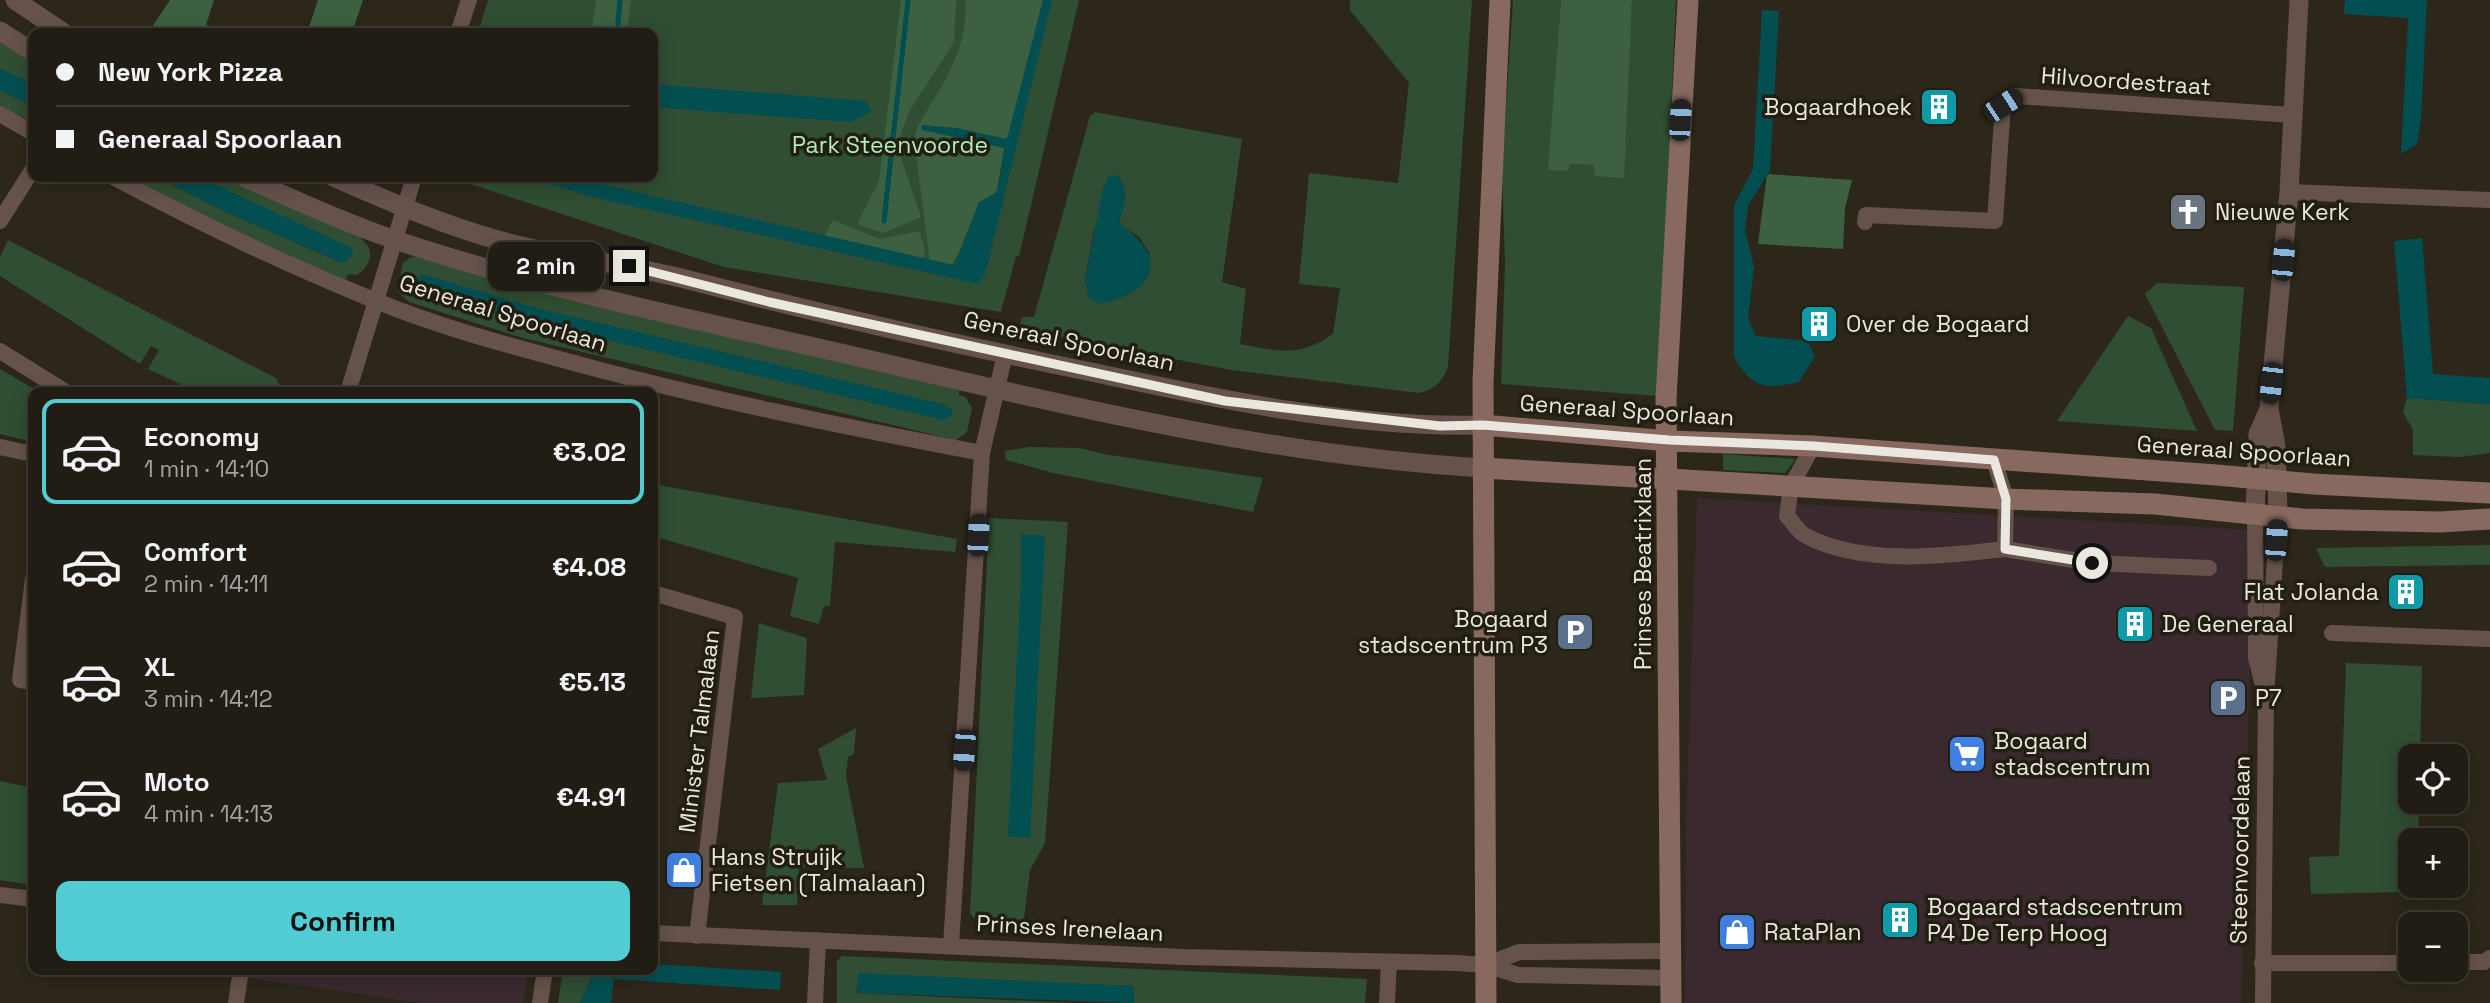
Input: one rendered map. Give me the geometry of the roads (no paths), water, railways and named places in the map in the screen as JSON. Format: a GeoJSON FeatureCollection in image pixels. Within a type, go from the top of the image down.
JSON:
{"type":"FeatureCollection","features":[{"type":"Feature","properties":{"kind":"main road"},"geometry":{"type":"LineString","coordinates":[[1486,1003],[1483,425],[1489,208],[1500,0]]}},
{"type":"Feature","properties":{"kind":"main road","name":"Prinses Beatrixlaan"},"geometry":{"type":"LineString","coordinates":[[1671,1003],[1669,440],[1666,399],[1688,0]]}},
{"type":"Feature","properties":{"kind":"main road","name":"Generaal Spoorlaan"},"geometry":{"type":"LineString","coordinates":[[1483,425],[1669,440],[1814,446],[2266,480],[2490,493]]}},
{"type":"Feature","properties":{"kind":"main road","name":"Generaal Spoorlaan"},"geometry":{"type":"LineString","coordinates":[[1483,468],[2006,499],[2155,504],[2278,515],[2440,522],[2490,519]]}},
{"type":"Feature","properties":{"kind":"street"},"geometry":{"type":"LineString","coordinates":[[15,0],[57,28]]}},
{"type":"Feature","properties":{"kind":"street"},"geometry":{"type":"LineString","coordinates":[[460,28],[469,0]]}},
{"type":"Feature","properties":{"kind":"street","name":"Steenvoordelaan"},"geometry":{"type":"LineString","coordinates":[[2263,1003],[2266,697],[2278,515],[2266,480],[2260,426],[2269,409],[2288,192],[2299,0]]}},
{"type":"Feature","properties":{"kind":"street"},"geometry":{"type":"LineString","coordinates":[[0,31],[28,49]]}},
{"type":"Feature","properties":{"kind":"street","name":"Hilvoordestraat"},"geometry":{"type":"LineString","coordinates":[[1865,222],[1866,215],[1995,221],[2003,105],[2017,96],[2292,116]]}},
{"type":"Feature","properties":{"kind":"street"},"geometry":{"type":"LineString","coordinates":[[0,114],[28,130]]}},
{"type":"Feature","properties":{"kind":"street"},"geometry":{"type":"LineString","coordinates":[[0,221],[28,177]]}},
{"type":"Feature","properties":{"kind":"street","name":"Generaal Spoorlaan"},"geometry":{"type":"LineString","coordinates":[[123,182],[191,218],[377,302],[617,384]]}},
{"type":"Feature","properties":{"kind":"street","name":"Generaal Spoorlaan"},"geometry":{"type":"LineString","coordinates":[[256,182],[396,240],[562,289],[994,391],[1228,439],[1405,463],[1483,468]]}},
{"type":"Feature","properties":{"kind":"street","name":"Generaal Spoorlaan"},"geometry":{"type":"LineString","coordinates":[[344,182],[405,209],[495,240],[653,270],[769,302],[1005,355],[1225,401],[1440,426],[1483,425]]}},
{"type":"Feature","properties":{"kind":"street"},"geometry":{"type":"LineString","coordinates":[[350,387],[413,182]]}},
{"type":"Feature","properties":{"kind":"street"},"geometry":{"type":"LineString","coordinates":[[2288,192],[2482,200]]}},
{"type":"Feature","properties":{"kind":"street"},"geometry":{"type":"LineString","coordinates":[[0,351],[58,387]]}},
{"type":"Feature","properties":{"kind":"street"},"geometry":{"type":"LineString","coordinates":[[951,944],[982,453],[994,391],[1005,355]]}},
{"type":"Feature","properties":{"kind":"street","name":"Generaal Spoorlaan"},"geometry":{"type":"LineString","coordinates":[[658,392],[982,453]]}},
{"type":"Feature","properties":{"kind":"street"},"geometry":{"type":"LineString","coordinates":[[1814,446],[1791,486],[1787,516],[1804,536],[1854,551],[1922,558],[2005,549],[2092,563],[2209,568]]}},
{"type":"Feature","properties":{"kind":"street"},"geometry":{"type":"LineString","coordinates":[[0,447],[28,453]]}},
{"type":"Feature","properties":{"kind":"street"},"geometry":{"type":"LineString","coordinates":[[1994,460],[2006,499],[2005,549]]}},
{"type":"Feature","properties":{"kind":"street","name":"Steenvoordelaan"},"geometry":{"type":"LineString","coordinates":[[2266,480],[2255,513],[2256,658],[2266,697]]}},
{"type":"Feature","properties":{"kind":"street","name":"Minister Talmalaan"},"geometry":{"type":"LineString","coordinates":[[658,594],[735,617],[697,936]]}},
{"type":"Feature","properties":{"kind":"street"},"geometry":{"type":"LineString","coordinates":[[28,618],[20,680],[28,681]]}},
{"type":"Feature","properties":{"kind":"street"},"geometry":{"type":"LineString","coordinates":[[2332,633],[2490,639]]}},
{"type":"Feature","properties":{"kind":"street"},"geometry":{"type":"LineString","coordinates":[[0,895],[28,898]]}},
{"type":"Feature","properties":{"kind":"street","name":"Prinses Irenelaan"},"geometry":{"type":"LineString","coordinates":[[658,933],[951,944],[1184,957],[1486,965],[1518,975],[1670,978]]}},
{"type":"Feature","properties":{"kind":"street"},"geometry":{"type":"LineString","coordinates":[[814,1003],[818,940]]}},
{"type":"Feature","properties":{"kind":"street","name":"Prinses Irenelaan"},"geometry":{"type":"LineString","coordinates":[[1486,965],[1519,951],[1670,951]]}},
{"type":"Feature","properties":{"kind":"street"},"geometry":{"type":"LineString","coordinates":[[2468,962],[2484,962],[2490,957]]}},
{"type":"Feature","properties":{"kind":"street"},"geometry":{"type":"LineString","coordinates":[[1387,1003],[1389,962]]}},
{"type":"Feature","properties":{"kind":"street"},"geometry":{"type":"LineString","coordinates":[[2262,963],[2398,963]]}},
{"type":"Feature","properties":{"kind":"street"},"geometry":{"type":"LineString","coordinates":[[236,1003],[240,975]]}},
{"type":"Feature","properties":{"kind":"street"},"geometry":{"type":"LineString","coordinates":[[540,1003],[544,975]]}},
{"type":"Feature","properties":{"kind":"water"},"geometry":{"type":"Polygon","coordinates":[[[1043,0],[1052,0],[985,275],[978,284],[596,198],[543,182],[592,182],[954,265],[979,202],[997,192],[1004,148],[922,130],[921,125],[957,128],[1007,139],[1043,0]]]}},
{"type":"Feature","properties":{"kind":"water"},"geometry":{"type":"Polygon","coordinates":[[[2345,0],[2427,0],[2421,119],[2417,144],[2401,154],[2408,18],[2344,14],[2345,0]]]}},
{"type":"Feature","properties":{"kind":"water"},"geometry":{"type":"Polygon","coordinates":[[[1762,10],[1779,11],[1770,170],[1748,206],[1745,230],[1754,267],[1748,319],[1756,336],[1808,341],[1815,357],[1799,382],[1777,386],[1754,381],[1734,357],[1734,205],[1753,169],[1762,10]]]}},
{"type":"Feature","properties":{"kind":"water"},"geometry":{"type":"Polygon","coordinates":[[[0,69],[28,82],[28,104],[0,90],[0,69]]]}},
{"type":"Feature","properties":{"kind":"water"},"geometry":{"type":"Polygon","coordinates":[[[658,84],[865,101],[872,111],[851,122],[658,107],[658,84]]]}},
{"type":"Feature","properties":{"kind":"water"},"geometry":{"type":"Polygon","coordinates":[[[1117,175],[1125,192],[1119,223],[1135,236],[1145,249],[1150,261],[1150,272],[1134,291],[1101,304],[1089,298],[1085,281],[1103,187],[1109,176],[1117,175]]]}},
{"type":"Feature","properties":{"kind":"water"},"geometry":{"type":"Polygon","coordinates":[[[167,182],[210,182],[350,247],[353,254],[347,261],[340,262],[226,212],[167,182]]]}},
{"type":"Feature","properties":{"kind":"water"},"geometry":{"type":"Polygon","coordinates":[[[2422,238],[2433,374],[2490,378],[2490,404],[2407,398],[2394,241],[2422,238]]]}},
{"type":"Feature","properties":{"kind":"water"},"geometry":{"type":"Polygon","coordinates":[[[421,274],[536,308],[943,404],[952,410],[952,415],[943,420],[502,315],[416,288],[414,282],[421,274]]]}},
{"type":"Feature","properties":{"kind":"water"},"geometry":{"type":"Polygon","coordinates":[[[1021,534],[1045,536],[1030,838],[1008,836],[1021,534]]]}},
{"type":"Feature","properties":{"kind":"water"},"geometry":{"type":"Polygon","coordinates":[[[658,964],[781,972],[780,990],[614,979],[611,1003],[580,1003],[593,975],[658,975],[658,964]]]}},
{"type":"Feature","properties":{"kind":"water"},"geometry":{"type":"Polygon","coordinates":[[[859,973],[1133,986],[1134,1003],[856,993],[859,973]]]}},
{"type":"Feature","properties":{"kind":"waterway"},"geometry":{"type":"LineString","coordinates":[[617,28],[620,0]]}},
{"type":"Feature","properties":{"kind":"waterway"},"geometry":{"type":"LineString","coordinates":[[884,221],[908,0]]}},
{"type":"Feature","properties":{"kind":"place","name":"Bogaardhoek"},"geometry":{"type":"Point","coordinates":[1939,107]}},
{"type":"Feature","properties":{"kind":"place","name":"Nieuwe Kerk"},"geometry":{"type":"Point","coordinates":[2188,212]}},
{"type":"Feature","properties":{"kind":"place","name":"Over de Bogaard"},"geometry":{"type":"Point","coordinates":[1819,324]}},
{"type":"Feature","properties":{"kind":"place","name":"Flat Jolanda"},"geometry":{"type":"Point","coordinates":[2406,592]}},
{"type":"Feature","properties":{"kind":"place","name":"De Generaal"},"geometry":{"type":"Point","coordinates":[2135,624]}},
{"type":"Feature","properties":{"kind":"place","name":"Bogaard stadscentrum P3"},"geometry":{"type":"Point","coordinates":[1575,632]}},
{"type":"Feature","properties":{"kind":"place","name":"P7"},"geometry":{"type":"Point","coordinates":[2228,698]}},
{"type":"Feature","properties":{"kind":"place","name":"Bogaard stadscentrum"},"geometry":{"type":"Point","coordinates":[1967,754]}},
{"type":"Feature","properties":{"kind":"place","name":"Hans Struijk Fietsen (Talmalaan)"},"geometry":{"type":"Point","coordinates":[684,870]}},
{"type":"Feature","properties":{"kind":"place","name":"Bogaard stadscentrum P4 De Terp Hoog"},"geometry":{"type":"Point","coordinates":[1900,920]}},
{"type":"Feature","properties":{"kind":"place","name":"RataPlan"},"geometry":{"type":"Point","coordinates":[1737,932]}},
{"type":"Feature","properties":{"kind":"park label","name":"Park Steenvoorde"},"geometry":{"type":"Point","coordinates":[890,145]}}]}
